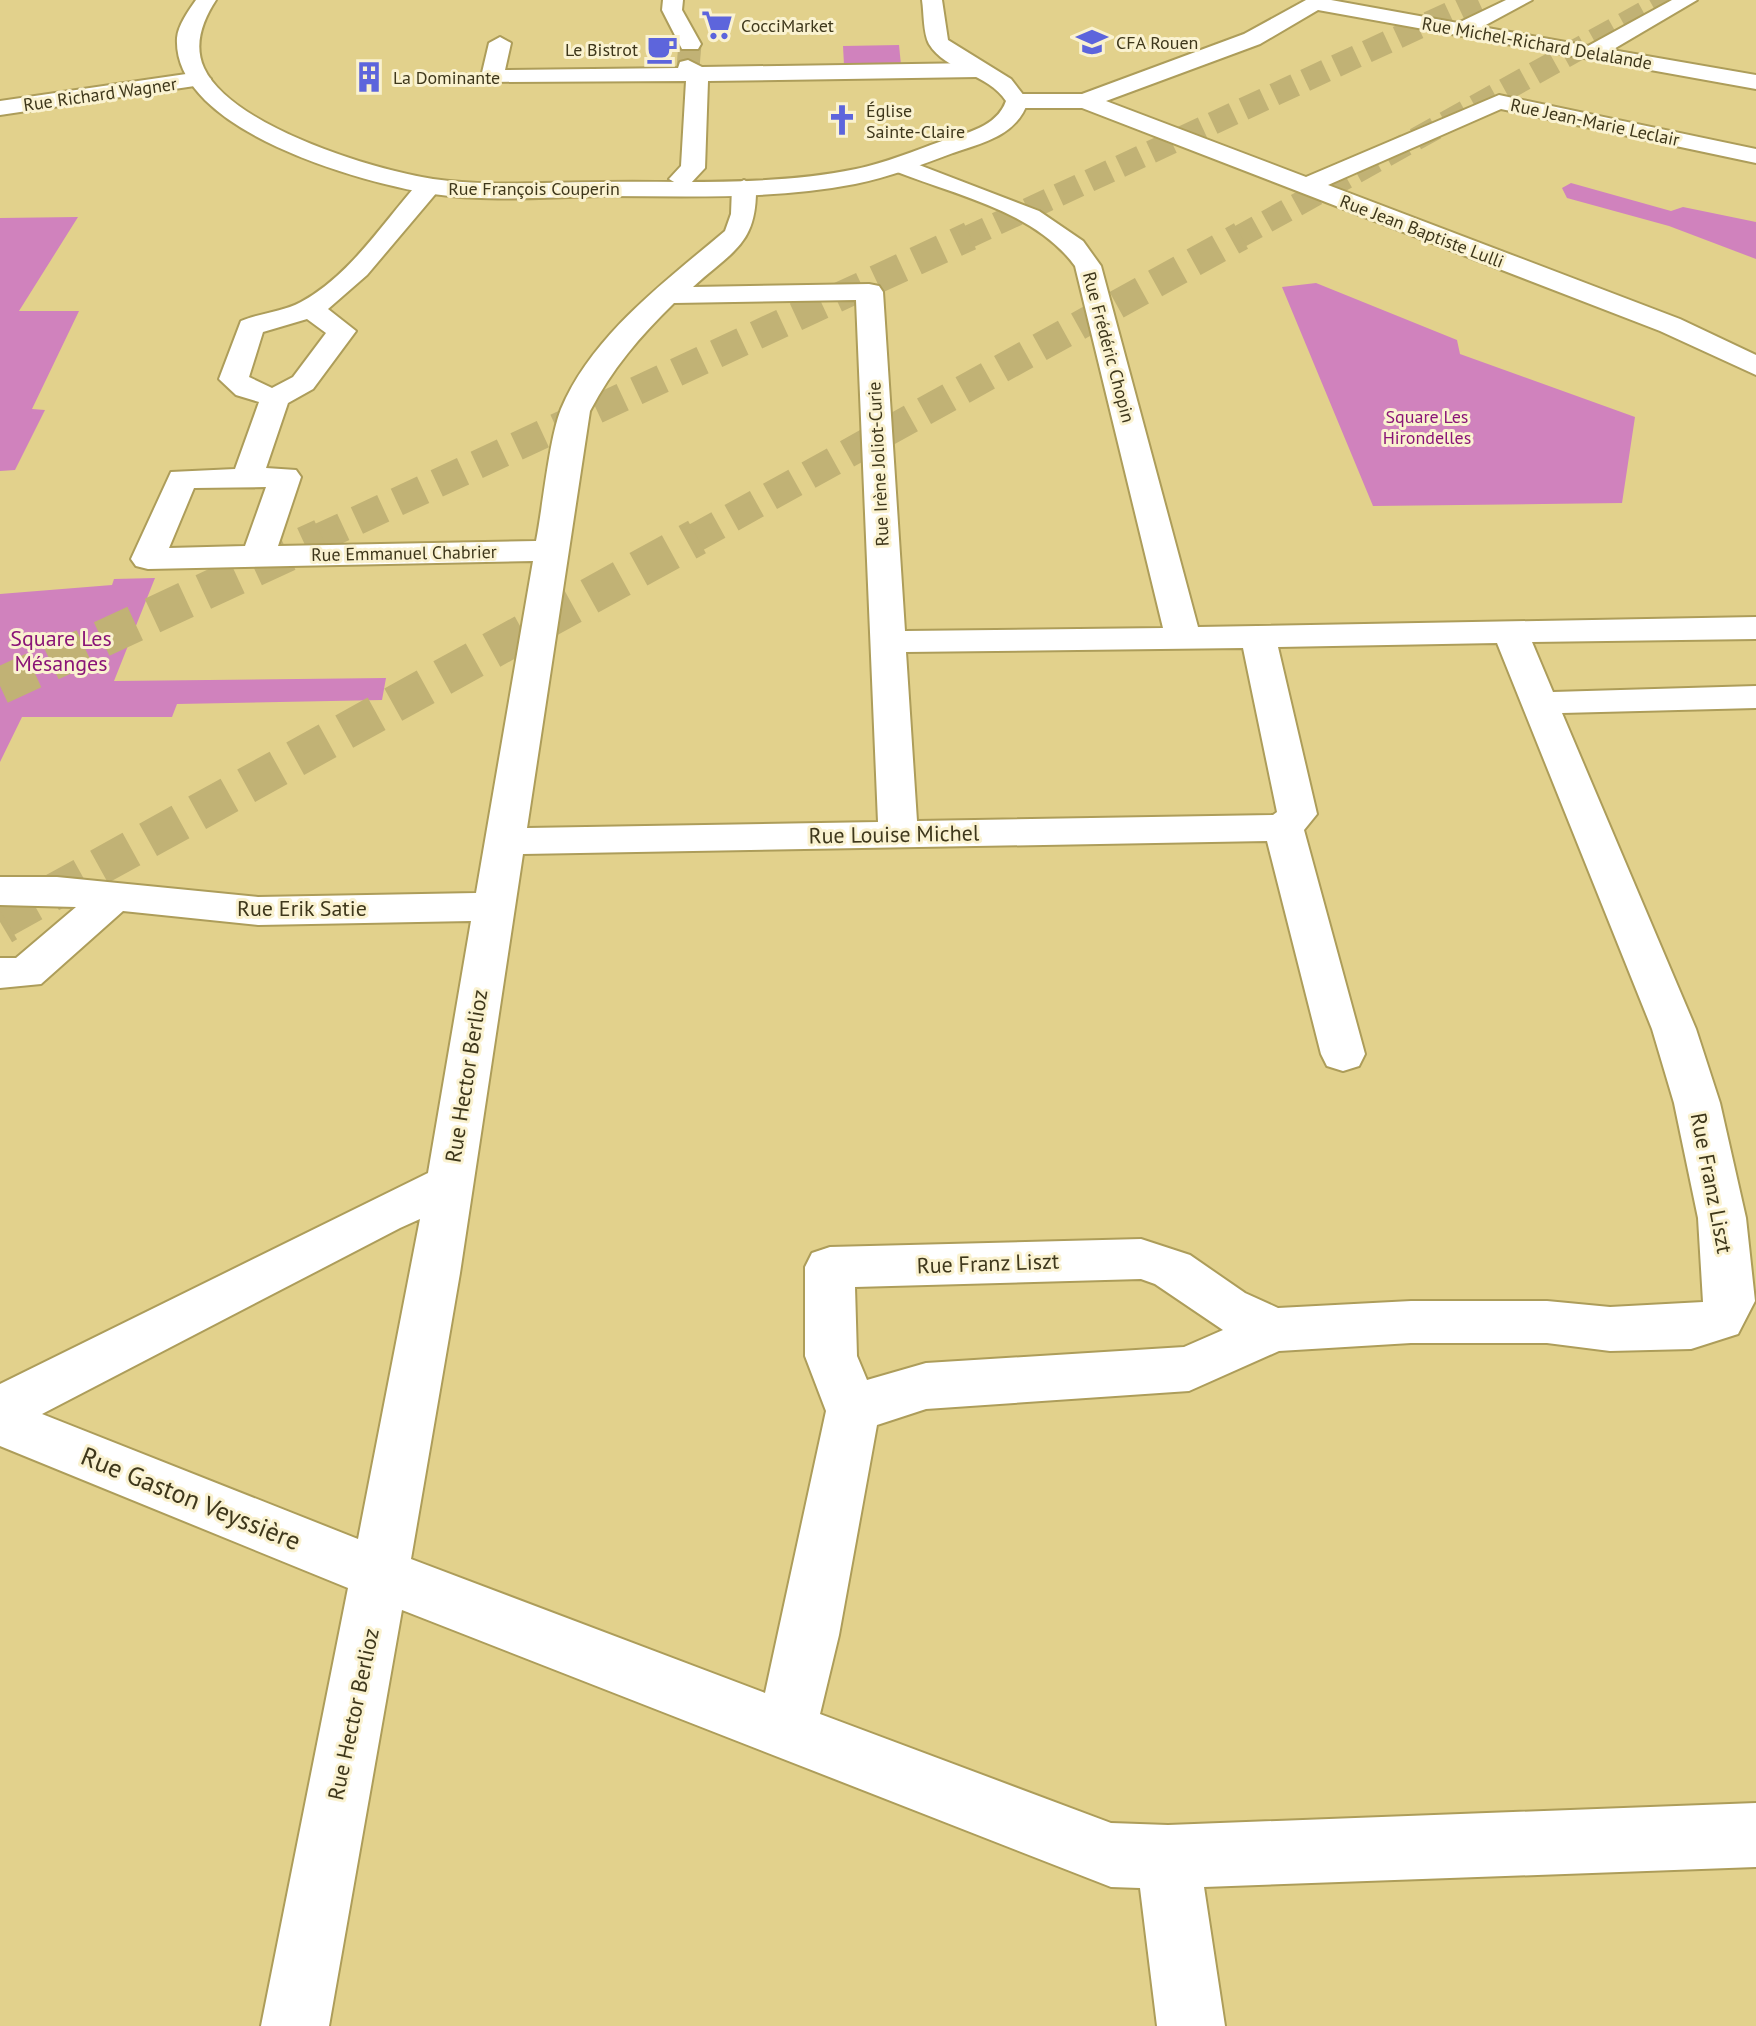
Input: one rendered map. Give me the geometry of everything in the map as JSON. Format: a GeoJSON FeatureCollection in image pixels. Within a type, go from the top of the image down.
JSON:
{"type":"FeatureCollection","features":[{"type":"Feature","properties":{"kind":"street","name":"Rue François Couperin"},"geometry":{"type":"LineString","coordinates":[[206,0],[188,39],[193,67],[200,79],[236,116],[335,162],[429,186],[490,190],[744,187],[843,178],[901,165],[998,127],[1013,114],[1017,101]]}},
{"type":"Feature","properties":{"kind":"street"},"geometry":{"type":"LineString","coordinates":[[673,0],[672,10],[692,62],[693,168],[681,179]]}},
{"type":"Feature","properties":{"kind":"street"},"geometry":{"type":"LineString","coordinates":[[932,0],[938,41],[951,54],[1002,81],[1017,101],[1085,101],[1252,39],[1319,2]]}},
{"type":"Feature","properties":{"kind":"street"},"geometry":{"type":"LineString","coordinates":[[1459,30],[1522,0]]}},
{"type":"Feature","properties":{"kind":"street"},"geometry":{"type":"LineString","coordinates":[[1592,52],[1687,0]]}},
{"type":"Feature","properties":{"kind":"street","name":"Rue Michel-Richard Delalande"},"geometry":{"type":"LineString","coordinates":[[1319,2],[1756,82]]}},
{"type":"Feature","properties":{"kind":"street"},"geometry":{"type":"LineString","coordinates":[[500,43],[492,77],[692,62],[978,70]]}},
{"type":"Feature","properties":{"kind":"street","name":"Rue Richard Wagner"},"geometry":{"type":"LineString","coordinates":[[0,108],[200,79]]}},
{"type":"Feature","properties":{"kind":"street","name":"Rue Jean Baptiste Lulli"},"geometry":{"type":"LineString","coordinates":[[1085,101],[1670,325],[1756,366]]}},
{"type":"Feature","properties":{"kind":"street","name":"Rue Jean-Marie Leclair"},"geometry":{"type":"LineString","coordinates":[[1306,186],[1499,102],[1756,156]]}},
{"type":"Feature","properties":{"kind":"street","name":"Rue Frédéric Chopin"},"geometry":{"type":"LineString","coordinates":[[901,165],[1032,217],[1064,236],[1081,252],[1088,266],[1120,378],[1160,559],[1183,638]]}},
{"type":"Feature","properties":{"kind":"street"},"geometry":{"type":"LineString","coordinates":[[275,398],[246,389],[234,379],[251,327],[271,317],[310,309],[341,284],[429,186]]}},
{"type":"Feature","properties":{"kind":"street","name":"Rue Hector Berlioz"},"geometry":{"type":"LineString","coordinates":[[295,2026],[345,1744],[382,1575],[575,411],[607,354],[737,234],[744,214],[744,187]]}},
{"type":"Feature","properties":{"kind":"street","name":"Rue Irène Joliot-Curie"},"geometry":{"type":"LineString","coordinates":[[671,295],[869,292],[898,833]]}},
{"type":"Feature","properties":{"kind":"street"},"geometry":{"type":"LineString","coordinates":[[247,478],[275,398],[303,383],[342,331],[310,309]]}},
{"type":"Feature","properties":{"kind":"street","name":"Rue Emmanuel Chabrier"},"geometry":{"type":"LineString","coordinates":[[258,556],[285,477],[182,479],[148,559],[550,551]]}},
{"type":"Feature","properties":{"kind":"street"},"geometry":{"type":"LineString","coordinates":[[888,642],[1756,628]]}},
{"type":"Feature","properties":{"kind":"street","name":"Rue Franz Liszt"},"geometry":{"type":"LineString","coordinates":[[1274,1330],[1227,1308],[1172,1269],[1141,1259],[830,1267],[831,1356],[853,1411],[893,1393],[926,1386],[1189,1369],[1274,1330],[1411,1322],[1547,1322],[1610,1329],[1691,1327],[1720,1319],[1730,1301],[1722,1218],[1697,1103],[1674,1029],[1511,634]]}},
{"type":"Feature","properties":{"kind":"street"},"geometry":{"type":"LineString","coordinates":[[1258,637],[1297,814],[1284,828],[1343,1054]]}},
{"type":"Feature","properties":{"kind":"street"},"geometry":{"type":"LineString","coordinates":[[1541,703],[1756,697]]}},
{"type":"Feature","properties":{"kind":"street","name":"Rue Louise Michel"},"geometry":{"type":"LineString","coordinates":[[505,841],[1284,828]]}},
{"type":"Feature","properties":{"kind":"street","name":"Rue Erik Satie"},"geometry":{"type":"LineString","coordinates":[[0,891],[57,891],[258,911],[492,907]]}},
{"type":"Feature","properties":{"kind":"street"},"geometry":{"type":"LineString","coordinates":[[0,973],[26,973],[112,898]]}},
{"type":"Feature","properties":{"kind":"street"},"geometry":{"type":"LineString","coordinates":[[0,1410],[383,1214],[449,1184]]}},
{"type":"Feature","properties":{"kind":"street"},"geometry":{"type":"LineString","coordinates":[[786,1730],[810,1635],[853,1411]]}},
{"type":"Feature","properties":{"kind":"street","name":"Rue Gaston Veyssière"},"geometry":{"type":"LineString","coordinates":[[0,1422],[382,1575],[1111,1855],[1168,1857],[1756,1835]]}},
{"type":"Feature","properties":{"kind":"street"},"geometry":{"type":"LineString","coordinates":[[1168,1857],[1191,2026]]}},
{"type":"Feature","properties":{"kind":"green space"},"geometry":{"type":"Polygon","coordinates":[[[899,45],[901,65],[844,65],[843,46],[899,45]]]}},
{"type":"Feature","properties":{"kind":"green space"},"geometry":{"type":"Polygon","coordinates":[[[1571,183],[1671,211],[1683,207],[1756,222],[1756,259],[1669,226],[1567,198],[1562,188],[1571,183]]]}},
{"type":"Feature","properties":{"kind":"green space"},"geometry":{"type":"Polygon","coordinates":[[[78,217],[19,311],[79,311],[32,409],[45,410],[15,470],[0,471],[0,218],[78,217]]]}},
{"type":"Feature","properties":{"kind":"green space","name":"Square Les Hirondelles"},"geometry":{"type":"Polygon","coordinates":[[[1316,283],[1457,340],[1460,354],[1635,417],[1622,503],[1373,506],[1282,287],[1316,283]]]}},
{"type":"Feature","properties":{"kind":"green space","name":"Square Les Mésanges"},"geometry":{"type":"Polygon","coordinates":[[[155,578],[114,681],[386,678],[382,700],[177,704],[172,717],[22,717],[0,762],[0,594],[112,585],[114,579],[155,578]]]}},
{"type":"Feature","properties":{"kind":"tunnel"},"geometry":{"type":"LineString","coordinates":[[966,238],[1478,0]]}},
{"type":"Feature","properties":{"kind":"tunnel"},"geometry":{"type":"LineString","coordinates":[[1237,238],[1667,0]]}},
{"type":"Feature","properties":{"kind":"tunnel"},"geometry":{"type":"LineString","coordinates":[[688,67],[690,44]]}},
{"type":"Feature","properties":{"kind":"tunnel"},"geometry":{"type":"LineString","coordinates":[[317,539],[970,236]]}},
{"type":"Feature","properties":{"kind":"tunnel"},"geometry":{"type":"LineString","coordinates":[[693,539],[1241,236]]}},
{"type":"Feature","properties":{"kind":"tunnel"},"geometry":{"type":"LineString","coordinates":[[0,686],[322,537]]}},
{"type":"Feature","properties":{"kind":"tunnel"},"geometry":{"type":"LineString","coordinates":[[1,921],[697,537]]}},
{"type":"Feature","properties":{"kind":"tunnel"},"geometry":{"type":"LineString","coordinates":[[0,922],[5,919]]}},
{"type":"Feature","properties":{"kind":"place","name":"CocciMarket"},"geometry":{"type":"Point","coordinates":[717,25]}},
{"type":"Feature","properties":{"kind":"place","name":"CFA Rouen"},"geometry":{"type":"Point","coordinates":[1092,42]}},
{"type":"Feature","properties":{"kind":"place","name":"Le Bistrot"},"geometry":{"type":"Point","coordinates":[662,49]}},
{"type":"Feature","properties":{"kind":"place","name":"La Dominante"},"geometry":{"type":"Point","coordinates":[369,77]}},
{"type":"Feature","properties":{"kind":"place","name":"Église Sainte-Claire"},"geometry":{"type":"Point","coordinates":[842,120]}}]}
